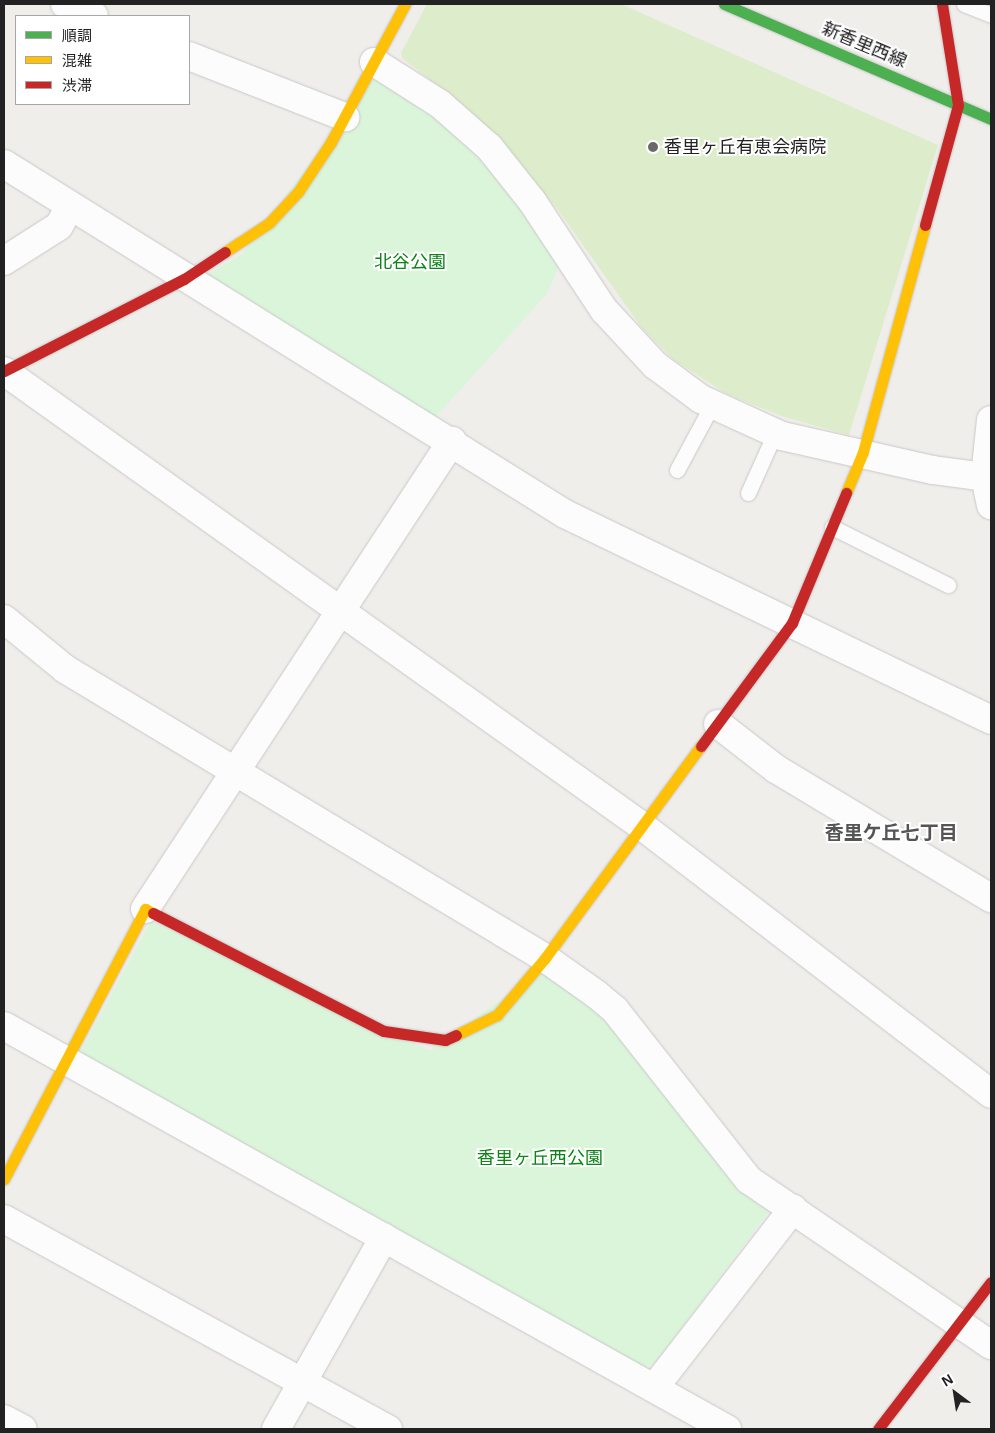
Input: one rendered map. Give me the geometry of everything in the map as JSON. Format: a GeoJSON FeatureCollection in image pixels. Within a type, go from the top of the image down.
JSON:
{"type":"FeatureCollection","features":[{"type":"Feature","properties":{"kind":"street"},"geometry":{"type":"LineString","coordinates":[[64,4],[92,15]]}},
{"type":"Feature","properties":{"kind":"street"},"geometry":{"type":"LineString","coordinates":[[405,4],[345,117],[298,192],[269,223],[184,280],[4,371],[337,612],[642,826],[991,1094]]}},
{"type":"Feature","properties":{"kind":"street","name":"新香里西線"},"geometry":{"type":"LineString","coordinates":[[724,4],[991,120]]}},
{"type":"Feature","properties":{"kind":"street"},"geometry":{"type":"LineString","coordinates":[[145,909],[384,1031],[445,1040],[497,1015],[546,958],[792,624],[863,452],[958,105],[942,4]]}},
{"type":"Feature","properties":{"kind":"street"},"geometry":{"type":"LineString","coordinates":[[190,56],[345,117]]}},
{"type":"Feature","properties":{"kind":"street"},"geometry":{"type":"LineString","coordinates":[[374,62],[440,104],[489,147],[532,201],[609,317],[655,365],[712,405],[775,433],[934,470],[985,476]]}},
{"type":"Feature","properties":{"kind":"street"},"geometry":{"type":"LineString","coordinates":[[4,164],[184,280],[452,441],[565,514],[991,720]]}},
{"type":"Feature","properties":{"kind":"street"},"geometry":{"type":"LineString","coordinates":[[4,261],[59,226],[70,206]]}},
{"type":"Feature","properties":{"kind":"street"},"geometry":{"type":"LineString","coordinates":[[991,420],[985,476],[991,505]]}},
{"type":"Feature","properties":{"kind":"street"},"geometry":{"type":"LineString","coordinates":[[4,1179],[145,909],[337,612],[452,441]]}},
{"type":"Feature","properties":{"kind":"street"},"geometry":{"type":"LineString","coordinates":[[4,619],[65,669],[546,958],[616,1010],[749,1180],[991,1345]]}},
{"type":"Feature","properties":{"kind":"street"},"geometry":{"type":"LineString","coordinates":[[718,724],[776,769],[991,898]]}},
{"type":"Feature","properties":{"kind":"street"},"geometry":{"type":"LineString","coordinates":[[4,1026],[728,1429]]}},
{"type":"Feature","properties":{"kind":"street"},"geometry":{"type":"LineString","coordinates":[[654,1388],[792,1209]]}},
{"type":"Feature","properties":{"kind":"street"},"geometry":{"type":"LineString","coordinates":[[4,1219],[388,1429]]}},
{"type":"Feature","properties":{"kind":"street"},"geometry":{"type":"LineString","coordinates":[[276,1429],[384,1237]]}},
{"type":"Feature","properties":{"kind":"street"},"geometry":{"type":"LineString","coordinates":[[878,1429],[991,1282]]}},
{"type":"Feature","properties":{"kind":"street"},"geometry":{"type":"LineString","coordinates":[[4,1419],[23,1429]]}},
{"type":"Feature","properties":{"kind":"lane"},"geometry":{"type":"LineString","coordinates":[[964,4],[991,15]]}},
{"type":"Feature","properties":{"kind":"lane"},"geometry":{"type":"LineString","coordinates":[[678,470],[712,405]]}},
{"type":"Feature","properties":{"kind":"lane"},"geometry":{"type":"LineString","coordinates":[[748,493],[775,433]]}},
{"type":"Feature","properties":{"kind":"lane"},"geometry":{"type":"LineString","coordinates":[[832,527],[948,584]]}},
{"type":"Feature","properties":{"kind":"green space"},"geometry":{"type":"Polygon","coordinates":[[[427,4],[621,4],[938,145],[849,435],[784,417],[727,394],[674,360],[642,328],[558,210],[507,150],[461,103],[403,59],[401,53],[427,4]]]}},
{"type":"Feature","properties":{"kind":"green space","name":"北谷公園"},"geometry":{"type":"Polygon","coordinates":[[[377,74],[483,152],[561,262],[546,295],[432,421],[198,280],[242,254],[377,74]]]}},
{"type":"Feature","properties":{"kind":"green space","name":"香里ヶ丘西公園"},"geometry":{"type":"Polygon","coordinates":[[[151,921],[430,1051],[546,967],[586,995],[770,1210],[655,1364],[641,1367],[78,1057],[151,921]]]}},
{"type":"Feature","properties":{"kind":"traffic: fast"},"geometry":{"type":"LineString","coordinates":[[724,4],[991,119]]}},
{"type":"Feature","properties":{"kind":"traffic: slow"},"geometry":{"type":"LineString","coordinates":[[225,252],[269,223],[298,192],[331,142],[405,4]]}},
{"type":"Feature","properties":{"kind":"traffic: slow"},"geometry":{"type":"LineString","coordinates":[[846,493],[863,452],[925,225]]}},
{"type":"Feature","properties":{"kind":"traffic: slow"},"geometry":{"type":"LineString","coordinates":[[456,1035],[497,1015],[545,958],[701,746]]}},
{"type":"Feature","properties":{"kind":"traffic: slow"},"geometry":{"type":"LineString","coordinates":[[4,1179],[145,909],[153,913]]}},
{"type":"Feature","properties":{"kind":"traffic: jam"},"geometry":{"type":"LineString","coordinates":[[925,225],[958,105],[942,4]]}},
{"type":"Feature","properties":{"kind":"traffic: jam"},"geometry":{"type":"LineString","coordinates":[[4,371],[184,279],[225,252]]}},
{"type":"Feature","properties":{"kind":"traffic: jam"},"geometry":{"type":"LineString","coordinates":[[701,746],[792,623],[846,493]]}},
{"type":"Feature","properties":{"kind":"traffic: jam"},"geometry":{"type":"LineString","coordinates":[[153,913],[384,1031],[445,1040],[456,1035]]}},
{"type":"Feature","properties":{"kind":"traffic: jam"},"geometry":{"type":"LineString","coordinates":[[878,1429],[991,1282]]}},
{"type":"Feature","properties":{"kind":"place","name":"香里ヶ丘有恵会病院"},"geometry":{"type":"Point","coordinates":[653,147]}},
{"type":"Feature","properties":{"kind":"district","name":"香里ケ丘七丁目"},"geometry":{"type":"Point","coordinates":[891,833]}}]}
